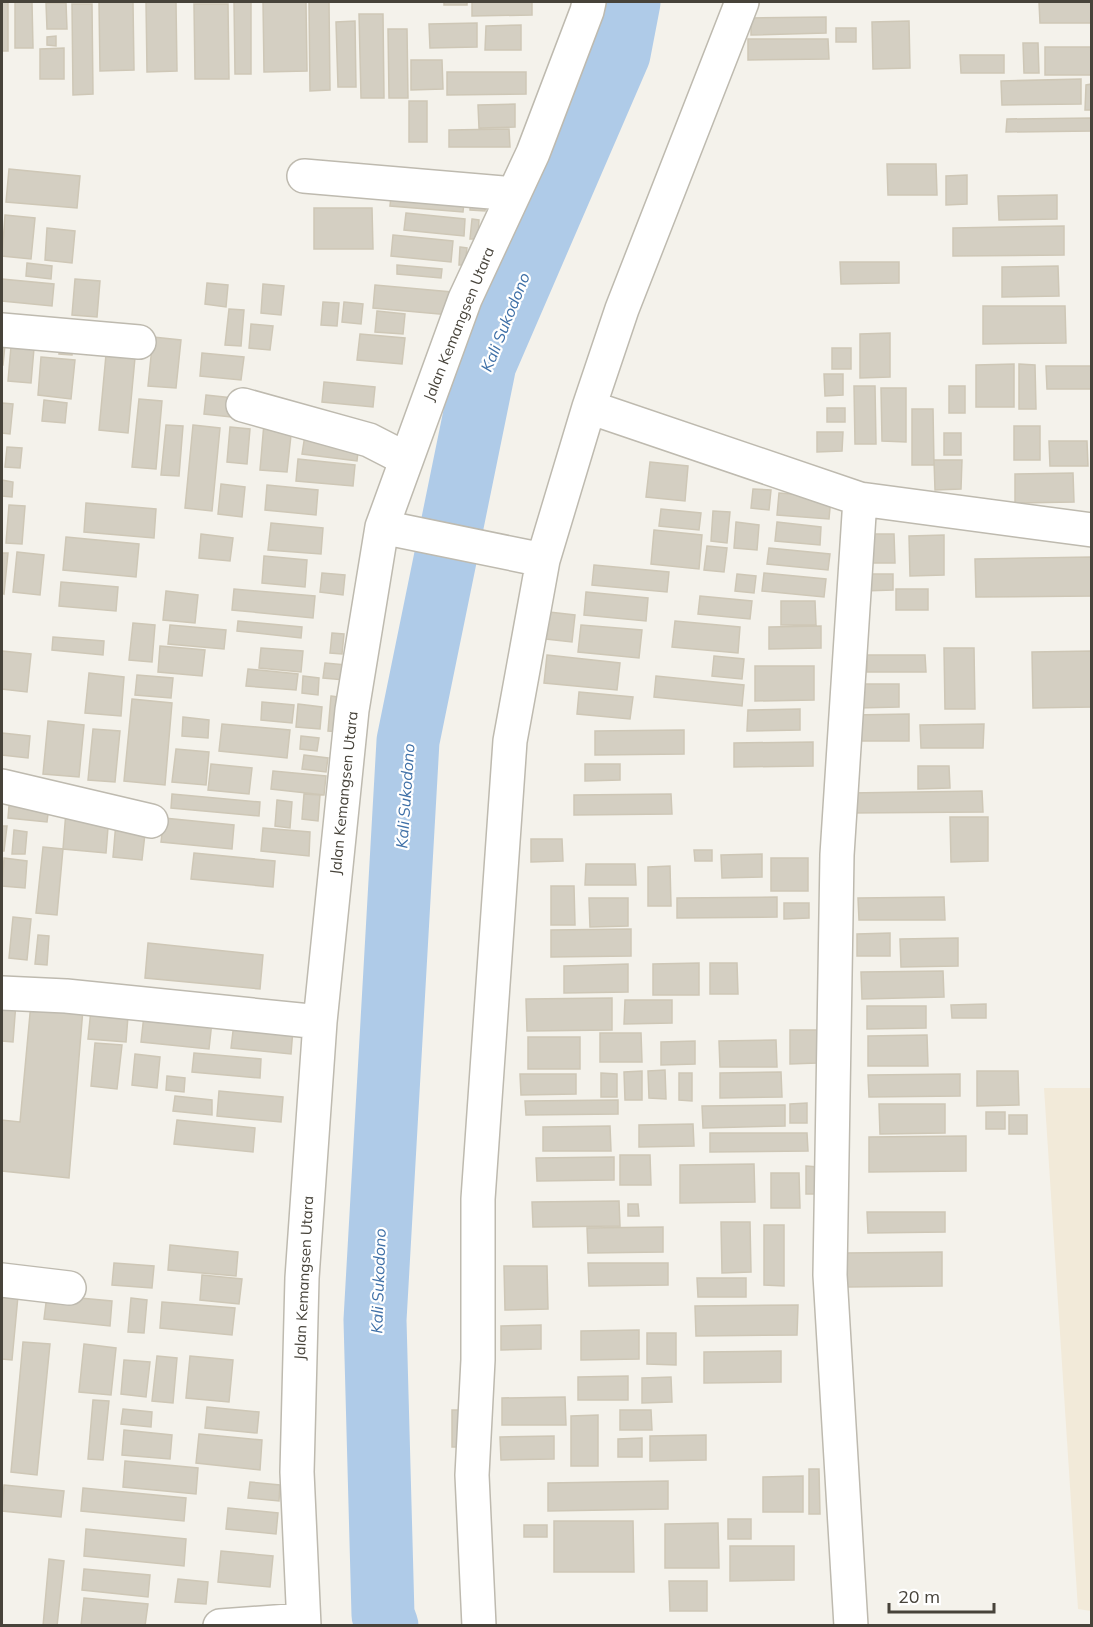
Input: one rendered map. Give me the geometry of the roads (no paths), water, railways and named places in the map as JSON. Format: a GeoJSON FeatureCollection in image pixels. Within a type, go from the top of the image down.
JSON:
{"type":"FeatureCollection","features":[{"type":"Feature","properties":{"kind":"street","name":"Jalan Kemangsen Utara"},"geometry":{"type":"LineString","coordinates":[[303,1623],[297,1472],[302,1278],[320,1022],[352,710],[398,530],[406,459],[465,299],[541,131],[588,11],[589,2]]}},
{"type":"Feature","properties":{"kind":"street"},"geometry":{"type":"LineString","coordinates":[[479,1626],[472,1475],[478,1360],[478,1199],[510,741],[528,557],[589,407],[622,309],[742,2]]}},
{"type":"Feature","properties":{"kind":"street"},"geometry":{"type":"LineString","coordinates":[[304,176],[513,194]]}},
{"type":"Feature","properties":{"kind":"street"},"geometry":{"type":"LineString","coordinates":[[2,330],[139,342]]}},
{"type":"Feature","properties":{"kind":"street"},"geometry":{"type":"LineString","coordinates":[[243,405],[369,440],[406,459]]}},
{"type":"Feature","properties":{"kind":"street"},"geometry":{"type":"LineString","coordinates":[[589,407],[860,499],[1092,530]]}},
{"type":"Feature","properties":{"kind":"street"},"geometry":{"type":"LineString","coordinates":[[851,1626],[830,1275],[837,855],[860,499]]}},
{"type":"Feature","properties":{"kind":"street"},"geometry":{"type":"LineString","coordinates":[[398,530],[528,557]]}},
{"type":"Feature","properties":{"kind":"street"},"geometry":{"type":"LineString","coordinates":[[2,786],[151,821]]}},
{"type":"Feature","properties":{"kind":"street"},"geometry":{"type":"LineString","coordinates":[[2,993],[66,996],[320,1022]]}},
{"type":"Feature","properties":{"kind":"street"},"geometry":{"type":"LineString","coordinates":[[2,1280],[69,1288]]}},
{"type":"Feature","properties":{"kind":"street"},"geometry":{"type":"LineString","coordinates":[[220,1626],[303,1623]]}},
{"type":"Feature","properties":{"kind":"waterway","name":"Kali Sukodono"},"geometry":{"type":"LineString","coordinates":[[387,1626],[383,1615],[375,1320],[408,741],[485,364],[619,54],[629,2]]}}]}
